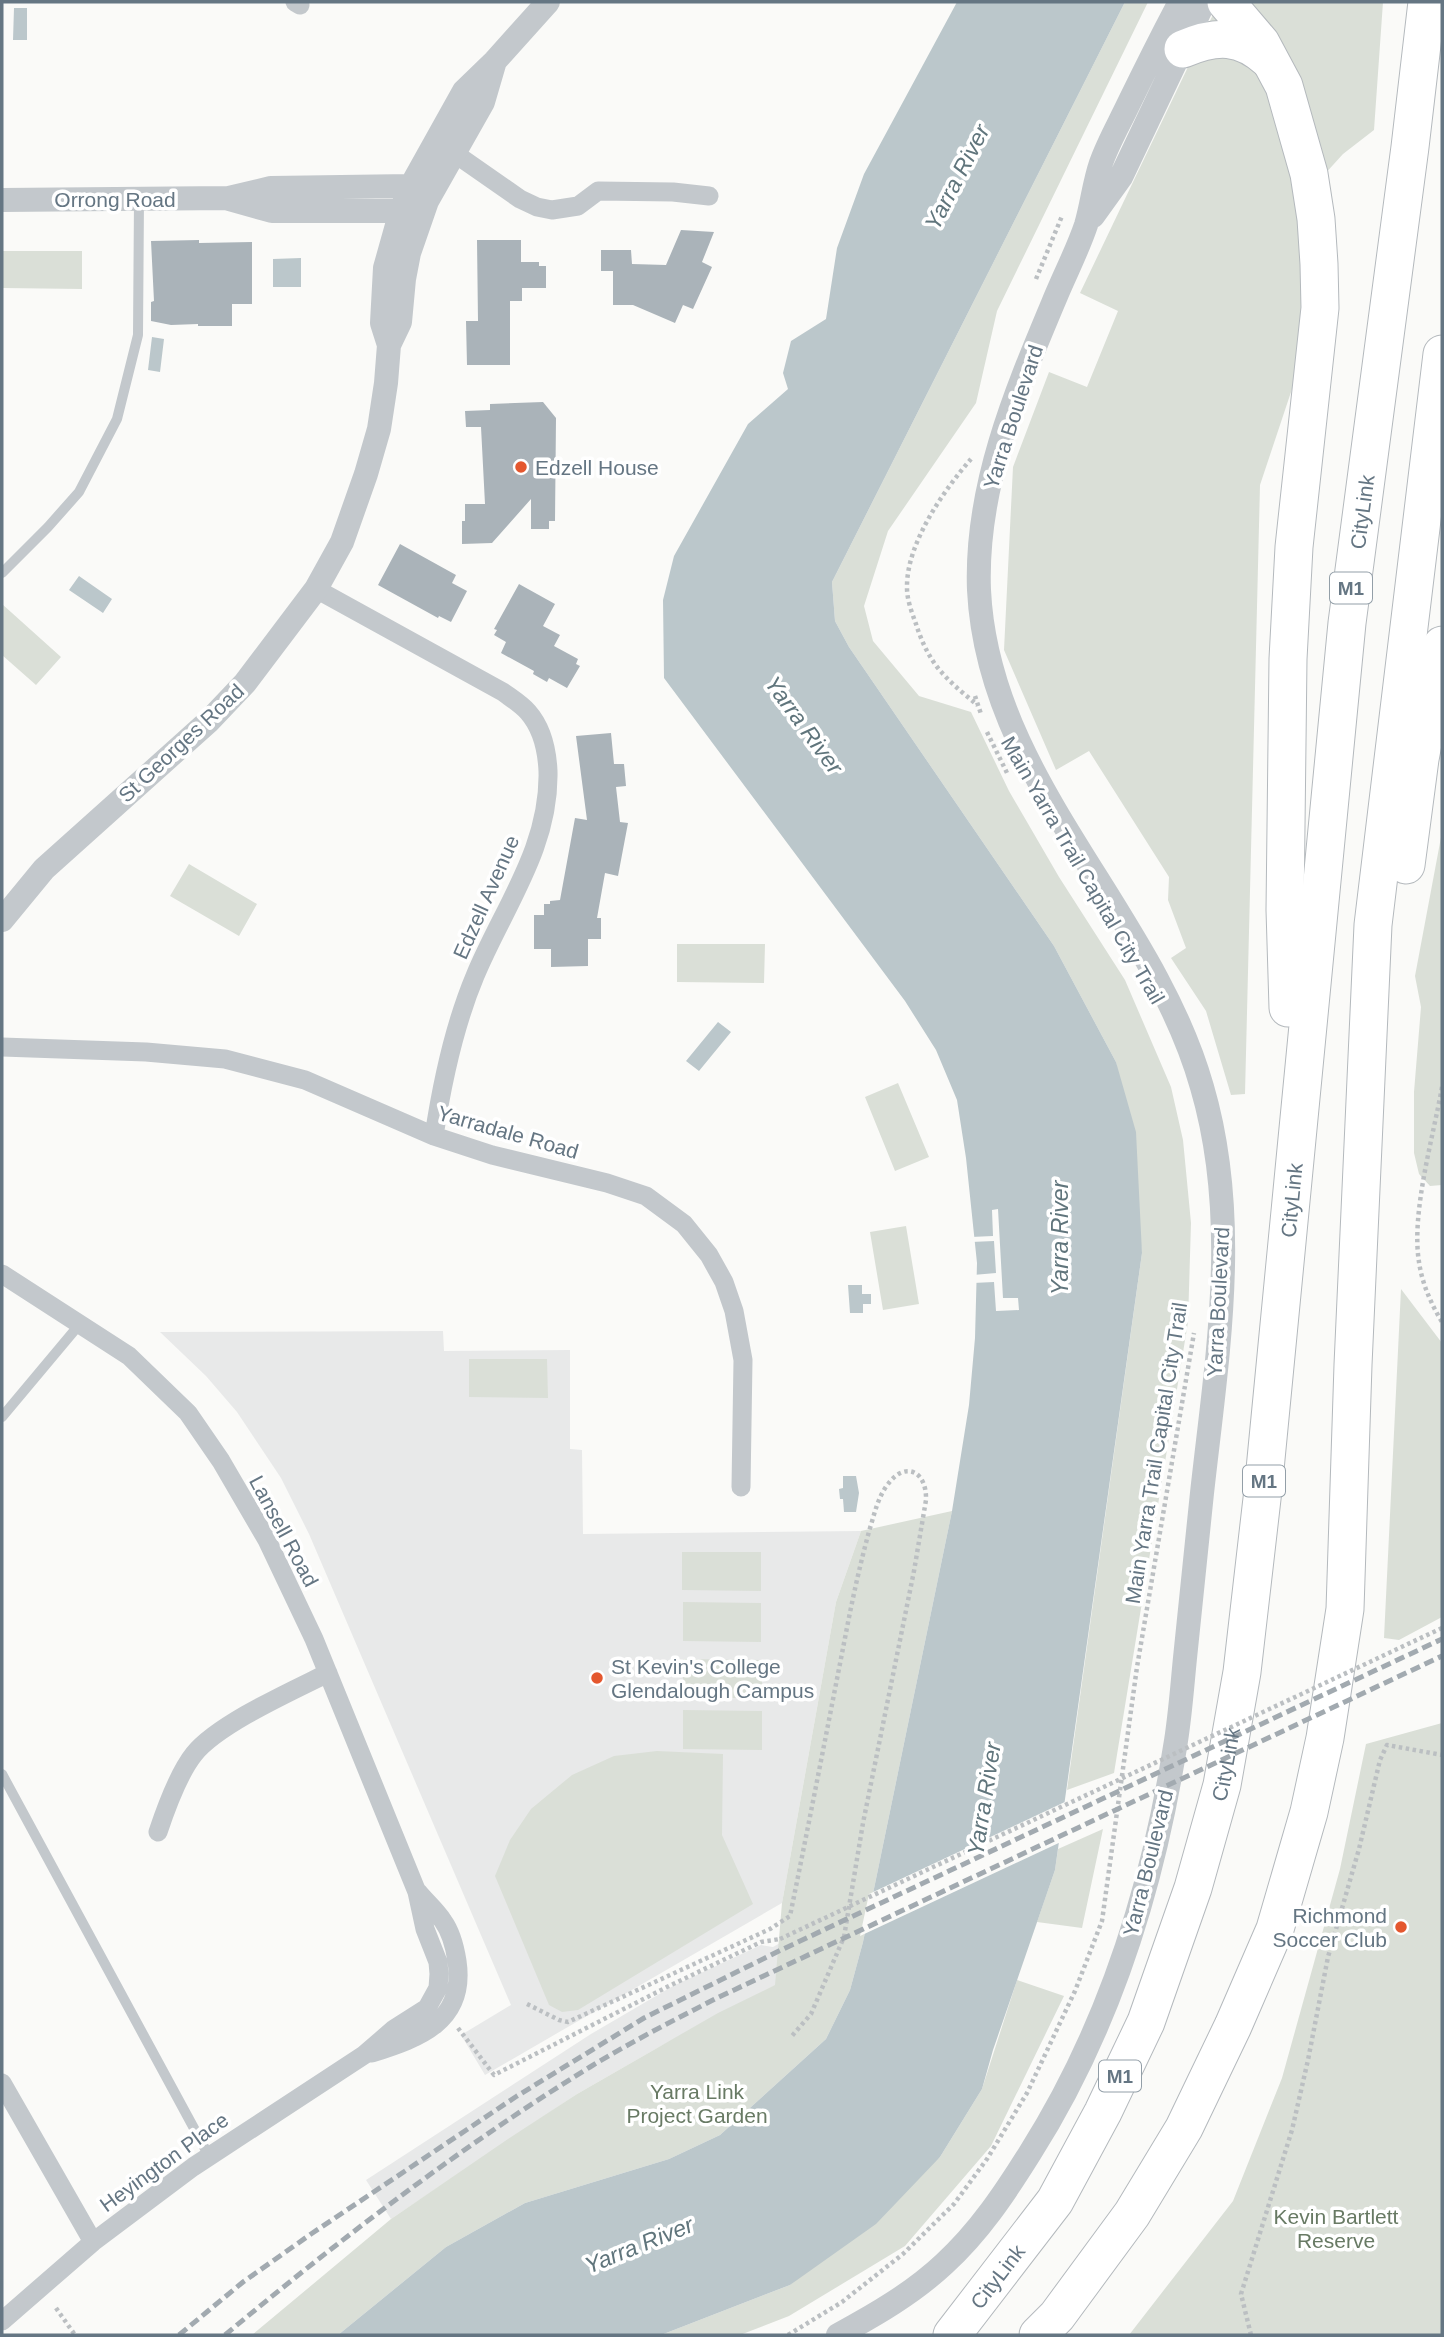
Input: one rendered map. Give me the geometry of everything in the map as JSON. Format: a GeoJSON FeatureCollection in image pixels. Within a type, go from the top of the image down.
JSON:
{"type":"FeatureCollection","features":[{"type":"Feature","properties":{"kind":"highway"},"geometry":{"type":"LineString","coordinates":[[1226,2],[1261,43],[1275,65],[1293,112],[1317,219],[1320,264],[1320,308],[1294,547],[1288,659],[1285,910],[1293,1177]]}},
{"type":"Feature","properties":{"kind":"highway","name":"CityLink"},"geometry":{"type":"LineString","coordinates":[[952,2335],[1055,2201],[1103,2112],[1146,2022],[1193,1888],[1223,1785],[1242,1672],[1263,1490],[1347,623],[1427,2]]}},
{"type":"Feature","properties":{"kind":"highway"},"geometry":{"type":"LineString","coordinates":[[1183,49],[1215,39],[1232,40],[1245,43],[1259,51],[1275,65]]}},
{"type":"Feature","properties":{"kind":"highway"},"geometry":{"type":"LineString","coordinates":[[1038,2335],[1057,2316],[1132,2214],[1184,2128],[1233,2026],[1275,1929],[1309,1812],[1322,1751],[1345,1609],[1373,925],[1442,354]]}},
{"type":"Feature","properties":{"kind":"highway"},"geometry":{"type":"LineString","coordinates":[[1353,1365],[1399,917],[1420,759],[1442,645]]}},
{"type":"Feature","properties":{"kind":"street","name":"St Georges Road"},"geometry":{"type":"LineString","coordinates":[[2,920],[44,869],[209,721],[245,683],[316,589],[342,541],[379,429],[389,345],[400,322],[404,279],[419,193],[446,147],[483,102],[495,61],[548,2]]}},
{"type":"Feature","properties":{"kind":"street","name":"Yarra Boulevard"},"geometry":{"type":"LineString","coordinates":[[838,2335],[901,2298],[940,2268],[976,2232],[1012,2182],[1050,2121],[1082,2060],[1135,1927],[1155,1852],[1176,1742],[1224,1285],[1219,1161],[1192,1051],[1176,1013],[1128,927],[1038,781],[1007,714],[988,650],[980,596],[979,561],[982,527],[996,455],[1032,354],[1086,225],[1100,166],[1180,2]]}},
{"type":"Feature","properties":{"kind":"street","name":"Yarra Boulevard"},"geometry":{"type":"LineString","coordinates":[[1086,225],[1121,177],[1204,2]]}},
{"type":"Feature","properties":{"kind":"street"},"geometry":{"type":"LineString","coordinates":[[446,147],[520,200],[552,211],[578,206],[598,191],[673,192],[709,196]]}},
{"type":"Feature","properties":{"kind":"street","name":"Orrong Road"},"geometry":{"type":"LineString","coordinates":[[2,200],[229,198],[271,188],[419,193]]}},
{"type":"Feature","properties":{"kind":"street","name":"Orrong Road"},"geometry":{"type":"LineString","coordinates":[[229,198],[272,211],[401,211],[419,193]]}},
{"type":"Feature","properties":{"kind":"street","name":"St Georges Road"},"geometry":{"type":"LineString","coordinates":[[389,345],[382,323],[382,296],[385,268],[401,211]]}},
{"type":"Feature","properties":{"kind":"street","name":"Edzell Avenue"},"geometry":{"type":"LineString","coordinates":[[316,589],[503,692],[528,712],[544,738],[548,786],[542,825],[531,862],[468,995],[441,1093],[434,1136]]}},
{"type":"Feature","properties":{"kind":"street","name":"Yarradale Road"},"geometry":{"type":"LineString","coordinates":[[2,1047],[146,1052],[225,1059],[305,1080],[434,1136],[492,1155],[607,1182],[646,1196],[684,1224],[709,1255],[724,1282],[739,1334],[743,1360],[741,1487]]}},
{"type":"Feature","properties":{"kind":"street","name":"Lansell Road"},"geometry":{"type":"LineString","coordinates":[[2,1274],[129,1356],[188,1413],[221,1461],[267,1540],[328,1673],[417,1892],[425,1929],[438,1962],[441,2005]]}},
{"type":"Feature","properties":{"kind":"street"},"geometry":{"type":"LineString","coordinates":[[158,1832],[167,1806],[194,1754],[216,1735],[259,1709],[328,1673]]}},
{"type":"Feature","properties":{"kind":"street","name":"Heyington Place"},"geometry":{"type":"LineString","coordinates":[[2,2321],[93,2242],[209,2156],[364,2055],[402,2044],[427,2030],[441,2005]]}},
{"type":"Feature","properties":{"kind":"street"},"geometry":{"type":"LineString","coordinates":[[2,2083],[93,2242]]}},
{"type":"Feature","properties":{"kind":"lane"},"geometry":{"type":"LineString","coordinates":[[2,573],[79,492],[117,419],[138,335],[139,199]]}},
{"type":"Feature","properties":{"kind":"lane"},"geometry":{"type":"LineString","coordinates":[[2,1417],[79,1325]]}},
{"type":"Feature","properties":{"kind":"lane"},"geometry":{"type":"LineString","coordinates":[[2,1774],[209,2156]]}},
{"type":"Feature","properties":{"kind":"path"},"geometry":{"type":"LineString","coordinates":[[1031,291],[1067,205]]}},
{"type":"Feature","properties":{"kind":"path"},"geometry":{"type":"LineString","coordinates":[[966,479],[974,447]]}},
{"type":"Feature","properties":{"kind":"path"},"geometry":{"type":"LineString","coordinates":[[971,459],[951,482],[927,523],[912,556],[907,590],[920,638],[932,660],[944,675],[978,706]]}},
{"type":"Feature","properties":{"kind":"path","name":"Main Yarra Trail Capital City Trail"},"geometry":{"type":"LineString","coordinates":[[972,687],[982,718]]}},
{"type":"Feature","properties":{"kind":"path","name":"Main Yarra Trail Capital City Trail"},"geometry":{"type":"LineString","coordinates":[[986,730],[1013,785]]}},
{"type":"Feature","properties":{"kind":"path"},"geometry":{"type":"LineString","coordinates":[[1442,1087],[1419,1208],[1417,1236],[1424,1284],[1442,1322]]}},
{"type":"Feature","properties":{"kind":"path","name":"Main Yarra Trail Capital City Trail"},"geometry":{"type":"LineString","coordinates":[[788,2335],[852,2294],[903,2254],[954,2204],[987,2159],[1027,2093],[1076,1992],[1102,1921],[1137,1667],[1196,1324]]}},
{"type":"Feature","properties":{"kind":"path"},"geometry":{"type":"LineString","coordinates":[[527,2004],[568,2022],[770,1929],[790,1916],[860,1564],[881,1492],[899,1473],[908,1471],[923,1478],[927,1488],[926,1500],[863,1823],[844,1937],[811,2014],[791,2037]]}},
{"type":"Feature","properties":{"kind":"path"},"geometry":{"type":"LineString","coordinates":[[441,2005],[494,2075],[761,1942],[780,1939],[1442,1628]]}},
{"type":"Feature","properties":{"kind":"path"},"geometry":{"type":"LineString","coordinates":[[1251,2335],[1241,2294],[1292,2130],[1328,1957],[1359,1849],[1380,1760],[1387,1745],[1442,1755]]}},
{"type":"Feature","properties":{"kind":"path"},"geometry":{"type":"LineString","coordinates":[[617,1999],[622,2010]]}},
{"type":"Feature","properties":{"kind":"path"},"geometry":{"type":"LineString","coordinates":[[56,2308],[75,2335]]}},
{"type":"Feature","properties":{"kind":"shaded area","name":"St Kevin's College Glendalough Campus"},"geometry":{"type":"Polygon","coordinates":[[[443,1331],[444,1351],[570,1350],[570,1449],[582,1450],[583,1534],[861,1531],[836,1602],[782,1903],[485,2075],[461,2035],[511,2005],[309,1534],[281,1478],[237,1412],[206,1376],[160,1332],[443,1331]]]}},
{"type":"Feature","properties":{"kind":"shaded area"},"geometry":{"type":"Polygon","coordinates":[[[780,1943],[787,1979],[577,2094],[391,2219],[366,2180],[591,2034],[673,1986],[761,1945],[773,1947],[780,1943]]]}},
{"type":"Feature","properties":{"kind":"green space"},"geometry":{"type":"Polygon","coordinates":[[[1125,2],[1148,2],[997,311],[976,403],[888,531],[864,606],[873,641],[919,696],[971,712],[1009,791],[1059,877],[1125,980],[1171,1087],[1183,1140],[1191,1223],[1188,1322],[1114,1773],[1067,1790],[1142,1253],[1116,1062],[1054,946],[849,647],[835,621],[832,582],[1125,2]]]}},
{"type":"Feature","properties":{"kind":"green space"},"geometry":{"type":"Polygon","coordinates":[[[1219,2],[1383,2],[1374,130],[1343,154],[1323,176],[1300,365],[1260,485],[1245,1094],[1231,1095],[1206,1011],[1171,958],[1186,948],[1168,900],[1169,877],[1089,751],[1056,770],[1004,650],[1013,467],[1049,372],[1087,387],[1118,311],[1080,293],[1219,2]]]}},
{"type":"Feature","properties":{"kind":"green space"},"geometry":{"type":"Polygon","coordinates":[[[3,251],[82,251],[82,289],[3,288],[3,251]]]}},
{"type":"Feature","properties":{"kind":"green space"},"geometry":{"type":"Polygon","coordinates":[[[2,604],[61,657],[36,685],[2,655],[2,604]]]}},
{"type":"Feature","properties":{"kind":"green space"},"geometry":{"type":"Polygon","coordinates":[[[1442,832],[1442,1185],[1430,1186],[1419,1174],[1414,1153],[1414,1092],[1421,1007],[1415,976],[1442,832]]]}},
{"type":"Feature","properties":{"kind":"green space"},"geometry":{"type":"Polygon","coordinates":[[[189,864],[257,904],[239,936],[170,896],[189,864]]]}},
{"type":"Feature","properties":{"kind":"green space"},"geometry":{"type":"Polygon","coordinates":[[[677,944],[765,944],[764,983],[677,982],[677,944]]]}},
{"type":"Feature","properties":{"kind":"green space"},"geometry":{"type":"Polygon","coordinates":[[[898,1083],[929,1157],[895,1171],[865,1097],[898,1083]]]}},
{"type":"Feature","properties":{"kind":"green space"},"geometry":{"type":"Polygon","coordinates":[[[906,1226],[919,1304],[883,1310],[870,1232],[906,1226]]]}},
{"type":"Feature","properties":{"kind":"green space"},"geometry":{"type":"Polygon","coordinates":[[[1401,1289],[1442,1343],[1442,1617],[1399,1640],[1384,1638],[1401,1289]]]}},
{"type":"Feature","properties":{"kind":"green space"},"geometry":{"type":"Polygon","coordinates":[[[469,1359],[547,1359],[548,1398],[469,1397],[469,1359]]]}},
{"type":"Feature","properties":{"kind":"green space","name":"Yarra Link Project Garden"},"geometry":{"type":"Polygon","coordinates":[[[952,1511],[863,1942],[850,1990],[826,2039],[720,2135],[669,2159],[525,2203],[446,2247],[338,2335],[252,2335],[391,2219],[508,2139],[577,2094],[718,2013],[775,1985],[782,1903],[836,1602],[861,1531],[952,1511]]]}},
{"type":"Feature","properties":{"kind":"green space"},"geometry":{"type":"Polygon","coordinates":[[[682,1552],[761,1552],[761,1591],[682,1590],[682,1552]]]}},
{"type":"Feature","properties":{"kind":"green space"},"geometry":{"type":"Polygon","coordinates":[[[683,1602],[761,1603],[761,1642],[683,1641],[683,1602]]]}},
{"type":"Feature","properties":{"kind":"green space"},"geometry":{"type":"Polygon","coordinates":[[[683,1659],[762,1660],[762,1698],[683,1698],[683,1659]]]}},
{"type":"Feature","properties":{"kind":"green space"},"geometry":{"type":"Polygon","coordinates":[[[683,1710],[762,1711],[762,1750],[683,1749],[683,1710]]]}},
{"type":"Feature","properties":{"kind":"green space","name":"Kevin Bartlett Reserve"},"geometry":{"type":"Polygon","coordinates":[[[1442,1723],[1442,2335],[1129,2335],[1233,2201],[1282,2078],[1340,1869],[1366,1744],[1442,1723]]]}},
{"type":"Feature","properties":{"kind":"green space"},"geometry":{"type":"Polygon","coordinates":[[[657,1751],[723,1754],[722,1835],[753,1904],[578,2010],[562,2012],[549,2005],[495,1876],[510,1840],[531,1809],[572,1775],[614,1756],[657,1751]]]}},
{"type":"Feature","properties":{"kind":"green space"},"geometry":{"type":"Polygon","coordinates":[[[1103,1829],[1082,1928],[1037,1922],[1055,1870],[1058,1849],[1103,1829]]]}},
{"type":"Feature","properties":{"kind":"green space"},"geometry":{"type":"Polygon","coordinates":[[[1017,1980],[1064,1996],[991,2146],[905,2246],[789,2316],[740,2335],[661,2335],[790,2285],[940,2157],[982,2089],[1017,1980]]]}},
{"type":"Feature","properties":{"kind":"water","name":"Yarra River"},"geometry":{"type":"Polygon","coordinates":[[[957,2],[1125,2],[832,582],[835,621],[849,647],[1054,946],[1116,1062],[1136,1132],[1142,1253],[1055,1870],[982,2089],[940,2157],[876,2224],[790,2285],[661,2335],[338,2335],[446,2247],[525,2203],[669,2159],[720,2135],[826,2039],[850,1990],[863,1942],[952,1511],[969,1405],[975,1338],[977,1263],[966,1158],[957,1100],[936,1050],[905,1001],[664,678],[663,600],[674,556],[748,424],[788,389],[783,373],[791,341],[826,319],[837,248],[864,174],[957,2]]]}},
{"type":"Feature","properties":{"kind":"water"},"geometry":{"type":"Polygon","coordinates":[[[14,8],[27,8],[27,40],[13,40],[14,8]]]}},
{"type":"Feature","properties":{"kind":"water"},"geometry":{"type":"Polygon","coordinates":[[[301,258],[301,287],[273,287],[273,259],[301,258]]]}},
{"type":"Feature","properties":{"kind":"water"},"geometry":{"type":"Polygon","coordinates":[[[152,337],[164,339],[160,372],[148,370],[152,337]]]}},
{"type":"Feature","properties":{"kind":"water"},"geometry":{"type":"Polygon","coordinates":[[[79,576],[112,599],[103,613],[69,590],[79,576]]]}},
{"type":"Feature","properties":{"kind":"water"},"geometry":{"type":"Polygon","coordinates":[[[718,1022],[731,1032],[699,1071],[686,1061],[718,1022]]]}},
{"type":"Feature","properties":{"kind":"water"},"geometry":{"type":"Polygon","coordinates":[[[848,1285],[862,1285],[862,1294],[871,1294],[871,1304],[863,1304],[863,1313],[850,1313],[848,1285]]]}},
{"type":"Feature","properties":{"kind":"water"},"geometry":{"type":"Polygon","coordinates":[[[843,1476],[856,1476],[859,1493],[856,1512],[844,1512],[839,1489],[843,1488],[843,1476]]]}},
{"type":"Feature","properties":{"kind":"pier"},"geometry":{"type":"Polygon","coordinates":[[[998,1209],[1003,1298],[1018,1298],[1019,1310],[996,1311],[994,1282],[973,1283],[973,1275],[996,1273],[994,1241],[971,1242],[971,1237],[993,1236],[992,1210],[998,1209]]]}},
{"type":"Feature","properties":{"kind":"pier"},"geometry":{"type":"Polygon","coordinates":[[[1069,1800],[1063,1841],[860,1936],[869,1894],[1069,1800]]]}},
{"type":"Feature","properties":{"kind":"building"},"geometry":{"type":"Polygon","coordinates":[[[681,230],[714,232],[702,262],[712,267],[693,309],[683,305],[675,323],[633,305],[613,305],[613,271],[601,271],[601,250],[631,250],[632,264],[666,265],[681,230]]]}},
{"type":"Feature","properties":{"kind":"building"},"geometry":{"type":"Polygon","coordinates":[[[199,240],[199,243],[252,242],[252,304],[232,304],[232,326],[171,325],[151,321],[151,302],[154,301],[151,241],[199,240]]]}},
{"type":"Feature","properties":{"kind":"building"},"geometry":{"type":"Polygon","coordinates":[[[477,240],[521,240],[521,262],[539,262],[539,266],[546,266],[546,288],[522,288],[522,301],[510,301],[510,365],[467,365],[466,321],[478,321],[477,240]]]}},
{"type":"Feature","properties":{"kind":"building","name":"Edzell House"},"geometry":{"type":"Polygon","coordinates":[[[543,402],[556,418],[555,521],[549,521],[549,529],[531,529],[531,499],[492,543],[462,544],[465,504],[485,504],[481,427],[466,427],[465,411],[490,410],[490,404],[543,402]]]}},
{"type":"Feature","properties":{"kind":"building"},"geometry":{"type":"Polygon","coordinates":[[[400,544],[456,575],[452,583],[467,591],[451,622],[439,616],[438,618],[378,585],[400,544]]]}},
{"type":"Feature","properties":{"kind":"building"},"geometry":{"type":"Polygon","coordinates":[[[519,584],[555,604],[543,626],[560,635],[554,646],[578,659],[576,664],[580,666],[567,688],[549,678],[547,682],[533,674],[534,671],[501,653],[506,642],[494,635],[497,630],[494,629],[519,584]]]}},
{"type":"Feature","properties":{"kind":"building"},"geometry":{"type":"Polygon","coordinates":[[[611,733],[614,764],[624,764],[626,786],[616,787],[620,822],[628,823],[618,876],[605,873],[597,918],[601,918],[601,939],[588,939],[588,966],[551,967],[551,949],[534,949],[534,915],[544,915],[544,904],[560,900],[575,818],[587,820],[576,736],[611,733]]]}},
{"type":"Feature","properties":{"kind":"railway"},"geometry":{"type":"LineString","coordinates":[[179,2335],[243,2282],[311,2234],[517,2096],[644,2018],[781,1950],[1442,1639]]}},
{"type":"Feature","properties":{"kind":"railway"},"geometry":{"type":"LineString","coordinates":[[225,2335],[357,2229],[449,2161],[542,2097],[621,2049],[717,1998],[1442,1656]]}},
{"type":"Feature","properties":{"kind":"place","name":"Edzell House"},"geometry":{"type":"Point","coordinates":[521,467]}},
{"type":"Feature","properties":{"kind":"place","name":"St Kevin's College Glendalough Campus"},"geometry":{"type":"Point","coordinates":[597,1678]}},
{"type":"Feature","properties":{"kind":"place","name":"Richmond Soccer Club"},"geometry":{"type":"Point","coordinates":[1401,1927]}}]}
